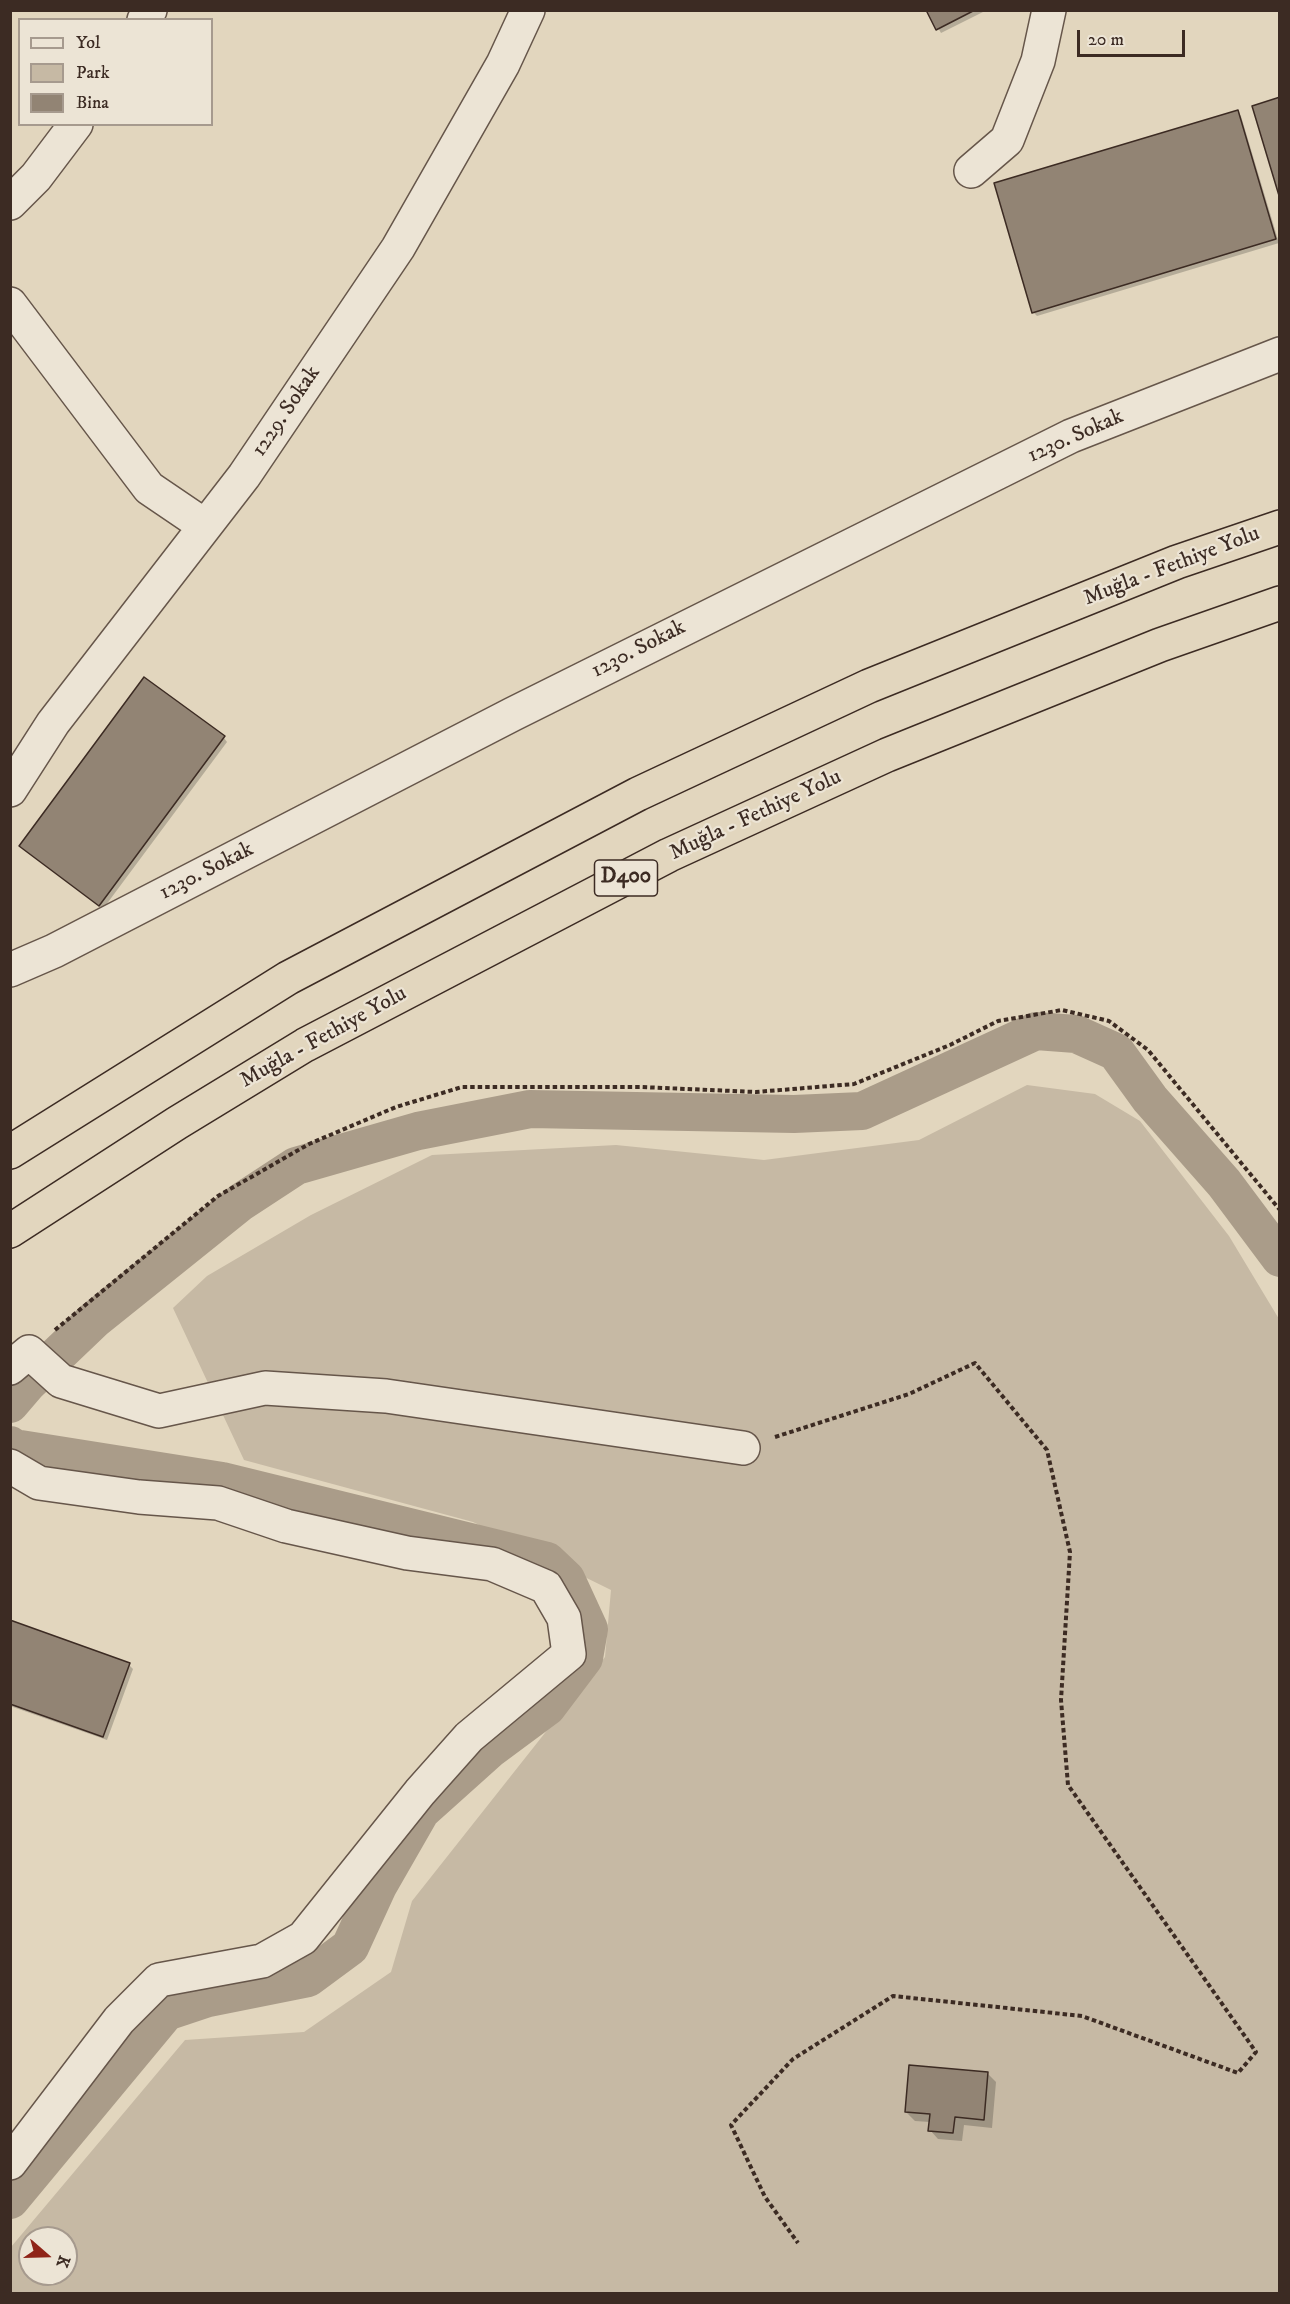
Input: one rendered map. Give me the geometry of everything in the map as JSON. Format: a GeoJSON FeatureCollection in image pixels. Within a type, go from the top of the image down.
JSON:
{"type":"FeatureCollection","features":[{"type":"Feature","properties":{"kind":"highway","name":"Muğla - Fethiye Yolu"},"geometry":{"type":"LineString","coordinates":[[10,1152],[288,978],[638,794],[869,686],[1177,562],[1280,527]]}},
{"type":"Feature","properties":{"kind":"highway","name":"Muğla - Fethiye Yolu"},"geometry":{"type":"LineString","coordinates":[[10,1231],[177,1123],[305,1044],[669,855],[898,751],[1160,645],[1280,603]]}},
{"type":"Feature","properties":{"kind":"street","name":"1229. Sokak"},"geometry":{"type":"LineString","coordinates":[[10,790],[53,723],[244,476],[398,248],[503,64],[528,10]]}},
{"type":"Feature","properties":{"kind":"street"},"geometry":{"type":"LineString","coordinates":[[971,171],[1007,140],[1038,61],[1049,10]]}},
{"type":"Feature","properties":{"kind":"street"},"geometry":{"type":"LineString","coordinates":[[10,203],[36,177],[74,126]]}},
{"type":"Feature","properties":{"kind":"street"},"geometry":{"type":"LineString","coordinates":[[10,304],[149,488],[204,526]]}},
{"type":"Feature","properties":{"kind":"street","name":"1230. Sokak"},"geometry":{"type":"LineString","coordinates":[[10,970],[54,951],[534,703],[1071,436],[1280,354]]}},
{"type":"Feature","properties":{"kind":"street"},"geometry":{"type":"LineString","coordinates":[[20,1360],[61,1381],[159,1411],[265,1388],[386,1396],[743,1448]]}},
{"type":"Feature","properties":{"kind":"street"},"geometry":{"type":"LineString","coordinates":[[10,1466],[39,1483],[138,1497],[218,1503],[286,1526],[407,1552],[492,1564],[546,1587],[564,1618],[569,1654],[469,1737],[420,1792],[303,1938],[262,1961],[159,1980],[120,2020],[10,2163]]}},
{"type":"Feature","properties":{"kind":"path"},"geometry":{"type":"LineString","coordinates":[[20,1360],[101,1290],[218,1196],[309,1144],[396,1107],[462,1087],[641,1087],[756,1092],[854,1084],[950,1045],[998,1021],[1062,1010],[1108,1021],[1148,1050],[1280,1209]]}},
{"type":"Feature","properties":{"kind":"path"},"geometry":{"type":"LineString","coordinates":[[743,1448],[909,1394],[975,1363],[1047,1450],[1070,1552],[1061,1700],[1068,1785],[1256,2052],[1238,2073],[1082,2016],[893,1996],[793,2060],[731,2125],[765,2197],[798,2243]]}},
{"type":"Feature","properties":{"kind":"green space"},"geometry":{"type":"Polygon","coordinates":[[[1027,1085],[1095,1094],[1140,1121],[1229,1236],[1279,1319],[1279,2293],[11,2294],[11,2247],[18,2239],[18,2286],[78,2286],[78,2226],[29,2226],[185,2040],[304,2032],[391,1972],[412,1901],[605,1657],[611,1590],[473,1522],[244,1460],[173,1308],[207,1276],[311,1215],[432,1155],[616,1145],[764,1160],[919,1140],[1027,1085]]]}},
{"type":"Feature","properties":{"kind":"building"},"geometry":{"type":"Polygon","coordinates":[[[926,10],[975,10],[936,30],[926,10]]]}},
{"type":"Feature","properties":{"kind":"building"},"geometry":{"type":"Polygon","coordinates":[[[1280,97],[1280,199],[1252,106],[1280,97]]]}},
{"type":"Feature","properties":{"kind":"building"},"geometry":{"type":"Polygon","coordinates":[[[1238,110],[1276,239],[1032,313],[994,183],[1238,110]]]}},
{"type":"Feature","properties":{"kind":"building"},"geometry":{"type":"Polygon","coordinates":[[[144,677],[225,736],[99,906],[19,846],[144,677]]]}},
{"type":"Feature","properties":{"kind":"building"},"geometry":{"type":"Polygon","coordinates":[[[10,1620],[130,1663],[103,1737],[10,1704],[10,1620]]]}},
{"type":"Feature","properties":{"kind":"building"},"geometry":{"type":"Polygon","coordinates":[[[909,2065],[988,2072],[984,2120],[955,2117],[953,2133],[928,2131],[930,2114],[905,2112],[909,2065]]]}},
{"type":"Feature","properties":{"kind":"waterway"},"geometry":{"type":"LineString","coordinates":[[10,1404],[28,1383],[94,1320],[241,1202],[296,1166],[418,1131],[530,1109],[794,1114],[862,1111],[1036,1031],[1076,1034],[1116,1052],[1150,1099],[1224,1183],[1280,1258]]}},
{"type":"Feature","properties":{"kind":"waterway"},"geometry":{"type":"LineString","coordinates":[[10,1445],[14,1448],[222,1481],[547,1561],[566,1579],[589,1629],[584,1658],[547,1707],[489,1750],[421,1811],[378,1886],[350,1947],[308,1978],[208,1998],[166,2012],[10,2200]]}}]}
